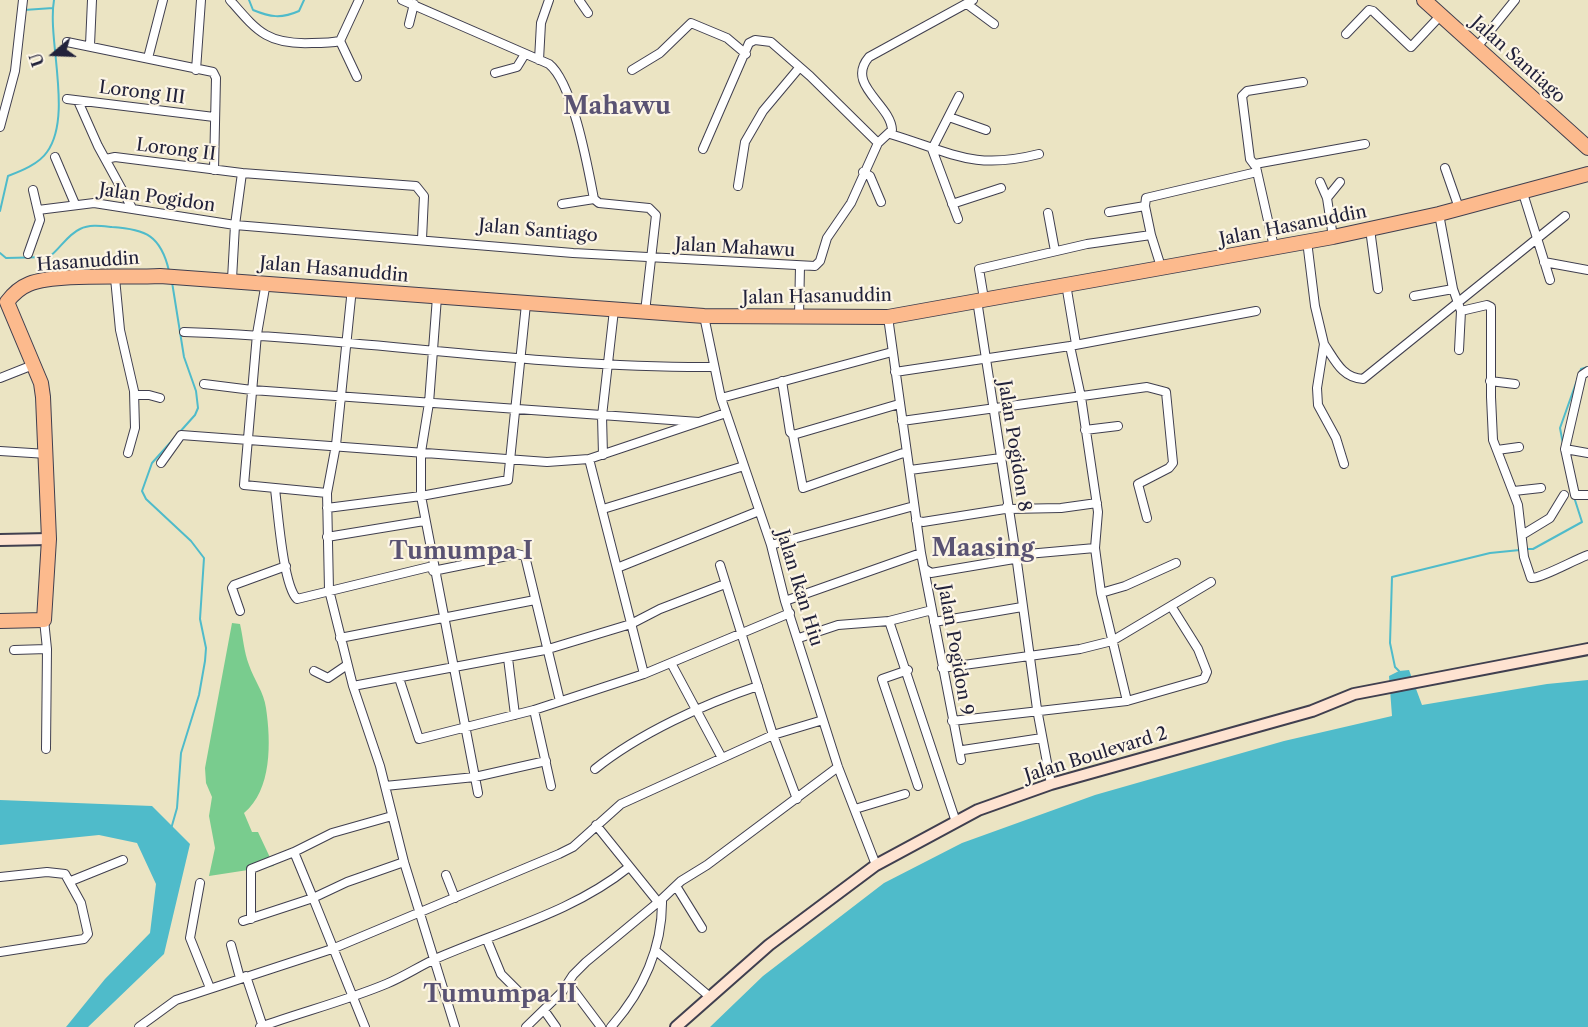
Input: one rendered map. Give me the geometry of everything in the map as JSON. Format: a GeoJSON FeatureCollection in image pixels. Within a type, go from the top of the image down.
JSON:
{"type":"FeatureCollection","features":[{"type":"Feature","properties":{"kind":"highway","name":"Jalan Santiago"},"geometry":{"type":"LineString","coordinates":[[1424,0],[1588,148]]}},
{"type":"Feature","properties":{"kind":"highway","name":"Jalan Hasanuddin"},"geometry":{"type":"LineString","coordinates":[[177,277],[232,279],[526,304],[704,316],[888,317],[1162,270],[1333,237],[1439,214],[1588,174]]}},
{"type":"Feature","properties":{"kind":"highway","name":"Hasanuddin"},"geometry":{"type":"LineString","coordinates":[[4,299],[18,290],[44,280],[177,277]]}},
{"type":"Feature","properties":{"kind":"highway"},"geometry":{"type":"LineString","coordinates":[[0,621],[44,620],[49,539],[43,398],[33,365],[4,299]]}},
{"type":"Feature","properties":{"kind":"main road"},"geometry":{"type":"LineString","coordinates":[[0,540],[49,539]]}},
{"type":"Feature","properties":{"kind":"main road","name":"Jalan Boulevard 2"},"geometry":{"type":"LineString","coordinates":[[676,1027],[769,945],[876,865],[978,810],[1051,784],[1312,711],[1354,694],[1588,649]]}},
{"type":"Feature","properties":{"kind":"street"},"geometry":{"type":"LineString","coordinates":[[90,45],[92,0]]}},
{"type":"Feature","properties":{"kind":"street"},"geometry":{"type":"LineString","coordinates":[[148,58],[163,0]]}},
{"type":"Feature","properties":{"kind":"street"},"geometry":{"type":"LineString","coordinates":[[67,42],[90,45],[196,70],[201,0]]}},
{"type":"Feature","properties":{"kind":"street"},"geometry":{"type":"LineString","coordinates":[[230,0],[256,30],[276,41],[297,44],[340,41]]}},
{"type":"Feature","properties":{"kind":"street"},"geometry":{"type":"LineString","coordinates":[[357,76],[340,41],[358,0]]}},
{"type":"Feature","properties":{"kind":"street","name":"Jalan Santiago"},"geometry":{"type":"LineString","coordinates":[[402,0],[417,4],[539,60],[557,72],[572,106],[594,199],[599,203],[634,205],[654,211],[656,217],[645,312]]}},
{"type":"Feature","properties":{"kind":"street"},"geometry":{"type":"LineString","coordinates":[[539,60],[541,23],[549,0]]}},
{"type":"Feature","properties":{"kind":"street"},"geometry":{"type":"LineString","coordinates":[[579,0],[588,13]]}},
{"type":"Feature","properties":{"kind":"street"},"geometry":{"type":"LineString","coordinates":[[1477,47],[1515,0]]}},
{"type":"Feature","properties":{"kind":"street"},"geometry":{"type":"LineString","coordinates":[[994,24],[970,2],[869,57],[864,64],[864,80],[891,122],[891,134],[932,149],[983,162],[1009,162],[1039,154]]}},
{"type":"Feature","properties":{"kind":"street"},"geometry":{"type":"LineString","coordinates":[[409,24],[417,4]]}},
{"type":"Feature","properties":{"kind":"street"},"geometry":{"type":"LineString","coordinates":[[0,127],[15,71],[23,7]]}},
{"type":"Feature","properties":{"kind":"street"},"geometry":{"type":"LineString","coordinates":[[1346,34],[1369,10],[1373,10],[1411,47],[1441,15]]}},
{"type":"Feature","properties":{"kind":"street"},"geometry":{"type":"LineString","coordinates":[[632,70],[660,53],[691,22],[727,38],[746,54]]}},
{"type":"Feature","properties":{"kind":"street"},"geometry":{"type":"LineString","coordinates":[[703,149],[751,41],[766,40],[878,143]]}},
{"type":"Feature","properties":{"kind":"street"},"geometry":{"type":"LineString","coordinates":[[495,73],[516,67],[525,54]]}},
{"type":"Feature","properties":{"kind":"street"},"geometry":{"type":"LineString","coordinates":[[738,186],[745,142],[763,111],[799,68]]}},
{"type":"Feature","properties":{"kind":"street","name":"Jalan Pogidon"},"geometry":{"type":"LineString","coordinates":[[196,70],[213,72],[215,76],[214,170]]}},
{"type":"Feature","properties":{"kind":"street"},"geometry":{"type":"LineString","coordinates":[[1274,247],[1256,168],[1250,159],[1243,94],[1303,82]]}},
{"type":"Feature","properties":{"kind":"street"},"geometry":{"type":"LineString","coordinates":[[958,219],[932,149],[959,96]]}},
{"type":"Feature","properties":{"kind":"street","name":"Lorong III"},"geometry":{"type":"LineString","coordinates":[[67,99],[214,117]]}},
{"type":"Feature","properties":{"kind":"street"},"geometry":{"type":"LineString","coordinates":[[78,101],[132,208]]}},
{"type":"Feature","properties":{"kind":"street"},"geometry":{"type":"LineString","coordinates":[[949,117],[986,130]]}},
{"type":"Feature","properties":{"kind":"street","name":"Jalan Mahawu"},"geometry":{"type":"LineString","coordinates":[[652,258],[814,266],[819,263],[827,238],[848,208],[878,143],[891,134]]}},
{"type":"Feature","properties":{"kind":"street"},"geometry":{"type":"LineString","coordinates":[[1162,270],[1151,235],[1145,199],[1256,168],[1365,144]]}},
{"type":"Feature","properties":{"kind":"street"},"geometry":{"type":"LineString","coordinates":[[55,157],[75,204]]}},
{"type":"Feature","properties":{"kind":"street","name":"Lorong II"},"geometry":{"type":"LineString","coordinates":[[106,159],[115,157],[242,173],[416,186],[424,196],[422,239]]}},
{"type":"Feature","properties":{"kind":"street"},"geometry":{"type":"LineString","coordinates":[[1445,168],[1459,208]]}},
{"type":"Feature","properties":{"kind":"street"},"geometry":{"type":"LineString","coordinates":[[863,172],[871,179],[881,202]]}},
{"type":"Feature","properties":{"kind":"street"},"geometry":{"type":"LineString","coordinates":[[235,225],[242,173]]}},
{"type":"Feature","properties":{"kind":"street"},"geometry":{"type":"LineString","coordinates":[[1320,182],[1328,198],[1333,237]]}},
{"type":"Feature","properties":{"kind":"street"},"geometry":{"type":"LineString","coordinates":[[1328,198],[1340,182]]}},
{"type":"Feature","properties":{"kind":"street"},"geometry":{"type":"LineString","coordinates":[[952,204],[1001,188]]}},
{"type":"Feature","properties":{"kind":"street"},"geometry":{"type":"LineString","coordinates":[[28,254],[39,226],[33,190]]}},
{"type":"Feature","properties":{"kind":"street"},"geometry":{"type":"LineString","coordinates":[[1522,190],[1550,280]]}},
{"type":"Feature","properties":{"kind":"street","name":"Jalan Santiago"},"geometry":{"type":"LineString","coordinates":[[562,204],[594,199]]}},
{"type":"Feature","properties":{"kind":"street","name":"Jalan Pogidon"},"geometry":{"type":"LineString","coordinates":[[38,210],[94,203],[235,225],[422,239]]}},
{"type":"Feature","properties":{"kind":"street"},"geometry":{"type":"LineString","coordinates":[[1109,212],[1145,206]]}},
{"type":"Feature","properties":{"kind":"street"},"geometry":{"type":"LineString","coordinates":[[1048,213],[1055,251],[1151,235]]}},
{"type":"Feature","properties":{"kind":"street"},"geometry":{"type":"LineString","coordinates":[[1439,214],[1453,289],[1461,311],[1459,350]]}},
{"type":"Feature","properties":{"kind":"street"},"geometry":{"type":"LineString","coordinates":[[1307,241],[1315,306],[1324,344],[1342,371],[1354,378],[1363,379],[1565,216]]}},
{"type":"Feature","properties":{"kind":"street","name":"Jalan Pogidon"},"geometry":{"type":"LineString","coordinates":[[232,279],[235,225]]}},
{"type":"Feature","properties":{"kind":"street"},"geometry":{"type":"LineString","coordinates":[[1370,229],[1378,289]]}},
{"type":"Feature","properties":{"kind":"street","name":"Jalan Santiago"},"geometry":{"type":"LineString","coordinates":[[422,239],[652,258]]}},
{"type":"Feature","properties":{"kind":"street","name":"Jalan Pogidon 8"},"geometry":{"type":"LineString","coordinates":[[1051,784],[1037,709],[986,359],[979,269],[1055,251]]}},
{"type":"Feature","properties":{"kind":"street"},"geometry":{"type":"LineString","coordinates":[[1544,262],[1588,270]]}},
{"type":"Feature","properties":{"kind":"street"},"geometry":{"type":"LineString","coordinates":[[799,316],[800,266]]}},
{"type":"Feature","properties":{"kind":"street"},"geometry":{"type":"LineString","coordinates":[[115,278],[120,330],[135,396],[135,428],[128,453]]}},
{"type":"Feature","properties":{"kind":"street"},"geometry":{"type":"LineString","coordinates":[[266,282],[257,334],[246,440],[244,485],[327,493]]}},
{"type":"Feature","properties":{"kind":"street"},"geometry":{"type":"LineString","coordinates":[[1066,285],[1097,502],[1098,539],[1095,548],[1101,593],[1127,700]]}},
{"type":"Feature","properties":{"kind":"street"},"geometry":{"type":"LineString","coordinates":[[352,288],[336,445],[327,493],[328,590],[353,686],[385,786],[404,862],[436,959],[455,1027]]}},
{"type":"Feature","properties":{"kind":"street"},"geometry":{"type":"LineString","coordinates":[[1414,296],[1453,289]]}},
{"type":"Feature","properties":{"kind":"street"},"geometry":{"type":"LineString","coordinates":[[437,297],[429,403],[421,452],[421,496],[452,669],[478,793]]}},
{"type":"Feature","properties":{"kind":"street"},"geometry":{"type":"LineString","coordinates":[[327,508],[506,482],[510,476],[526,304]]}},
{"type":"Feature","properties":{"kind":"street"},"geometry":{"type":"LineString","coordinates":[[1461,311],[1487,305],[1491,307],[1490,381],[1493,440],[1514,491],[1524,557],[1531,578],[1534,579],[1566,562],[1588,555]]}},
{"type":"Feature","properties":{"kind":"street"},"geometry":{"type":"LineString","coordinates":[[603,455],[602,416],[614,310]]}},
{"type":"Feature","properties":{"kind":"street"},"geometry":{"type":"LineString","coordinates":[[895,372],[1073,345],[1256,311]]}},
{"type":"Feature","properties":{"kind":"street","name":"Jalan Ikan Hiu"},"geometry":{"type":"LineString","coordinates":[[704,316],[721,398],[771,545],[785,601],[799,638],[838,767],[876,865]]}},
{"type":"Feature","properties":{"kind":"street","name":"Jalan Pogidon 9"},"geometry":{"type":"LineString","coordinates":[[888,317],[921,553],[926,569],[933,622],[952,721],[962,760]]}},
{"type":"Feature","properties":{"kind":"street"},"geometry":{"type":"LineString","coordinates":[[184,332],[257,334],[345,344],[609,364],[713,367]]}},
{"type":"Feature","properties":{"kind":"street"},"geometry":{"type":"LineString","coordinates":[[1324,344],[1317,388],[1318,405],[1336,438],[1344,464]]}},
{"type":"Feature","properties":{"kind":"street"},"geometry":{"type":"LineString","coordinates":[[721,398],[892,352]]}},
{"type":"Feature","properties":{"kind":"street"},"geometry":{"type":"LineString","coordinates":[[0,378],[33,365]]}},
{"type":"Feature","properties":{"kind":"street"},"geometry":{"type":"LineString","coordinates":[[1588,371],[1582,375],[1565,449],[1575,495],[1588,495]]}},
{"type":"Feature","properties":{"kind":"street"},"geometry":{"type":"LineString","coordinates":[[782,381],[790,432],[793,435],[803,488],[906,452]]}},
{"type":"Feature","properties":{"kind":"street"},"geometry":{"type":"LineString","coordinates":[[1490,381],[1515,384]]}},
{"type":"Feature","properties":{"kind":"street"},"geometry":{"type":"LineString","coordinates":[[204,384],[341,397],[516,407],[602,416],[699,422]]}},
{"type":"Feature","properties":{"kind":"street"},"geometry":{"type":"LineString","coordinates":[[902,422],[1147,387],[1166,391],[1173,463],[1169,468],[1138,484],[1146,518]]}},
{"type":"Feature","properties":{"kind":"street"},"geometry":{"type":"LineString","coordinates":[[135,396],[150,394],[160,398]]}},
{"type":"Feature","properties":{"kind":"street"},"geometry":{"type":"LineString","coordinates":[[793,435],[899,404]]}},
{"type":"Feature","properties":{"kind":"street"},"geometry":{"type":"LineString","coordinates":[[161,463],[180,435],[547,462],[589,459],[726,413]]}},
{"type":"Feature","properties":{"kind":"street"},"geometry":{"type":"LineString","coordinates":[[1085,430],[1118,426]]}},
{"type":"Feature","properties":{"kind":"street"},"geometry":{"type":"LineString","coordinates":[[1497,450],[1519,447]]}},
{"type":"Feature","properties":{"kind":"street"},"geometry":{"type":"LineString","coordinates":[[1565,449],[1588,453]]}},
{"type":"Feature","properties":{"kind":"street"},"geometry":{"type":"LineString","coordinates":[[0,451],[47,454]]}},
{"type":"Feature","properties":{"kind":"street"},"geometry":{"type":"LineString","coordinates":[[910,470],[1001,458]]}},
{"type":"Feature","properties":{"kind":"street"},"geometry":{"type":"LineString","coordinates":[[589,459],[644,674]]}},
{"type":"Feature","properties":{"kind":"street"},"geometry":{"type":"LineString","coordinates":[[603,508],[744,466]]}},
{"type":"Feature","properties":{"kind":"street"},"geometry":{"type":"LineString","coordinates":[[1514,491],[1541,488]]}},
{"type":"Feature","properties":{"kind":"street"},"geometry":{"type":"LineString","coordinates":[[275,489],[286,566],[292,592],[297,599],[328,590],[433,569],[523,554],[527,562],[546,650],[560,701]]}},
{"type":"Feature","properties":{"kind":"street"},"geometry":{"type":"LineString","coordinates":[[1522,538],[1550,518],[1564,495]]}},
{"type":"Feature","properties":{"kind":"street"},"geometry":{"type":"LineString","coordinates":[[916,520],[923,522],[1008,507],[1060,508],[1097,502]]}},
{"type":"Feature","properties":{"kind":"street"},"geometry":{"type":"LineString","coordinates":[[771,545],[914,506]]}},
{"type":"Feature","properties":{"kind":"street"},"geometry":{"type":"LineString","coordinates":[[617,568],[759,511]]}},
{"type":"Feature","properties":{"kind":"street"},"geometry":{"type":"LineString","coordinates":[[327,537],[424,521]]}},
{"type":"Feature","properties":{"kind":"street"},"geometry":{"type":"LineString","coordinates":[[926,569],[931,573],[1014,559],[1016,555],[1095,548]]}},
{"type":"Feature","properties":{"kind":"street"},"geometry":{"type":"LineString","coordinates":[[785,601],[921,553]]}},
{"type":"Feature","properties":{"kind":"street"},"geometry":{"type":"LineString","coordinates":[[1101,593],[1125,586],[1176,563]]}},
{"type":"Feature","properties":{"kind":"street"},"geometry":{"type":"LineString","coordinates":[[240,611],[232,588],[234,585],[286,566]]}},
{"type":"Feature","properties":{"kind":"street"},"geometry":{"type":"LineString","coordinates":[[720,566],[773,735],[797,799]]}},
{"type":"Feature","properties":{"kind":"street"},"geometry":{"type":"LineString","coordinates":[[942,668],[1080,649],[1112,641],[1211,582]]}},
{"type":"Feature","properties":{"kind":"street"},"geometry":{"type":"LineString","coordinates":[[353,686],[546,650],[631,624],[660,609],[725,584]]}},
{"type":"Feature","properties":{"kind":"street"},"geometry":{"type":"LineString","coordinates":[[340,638],[535,600]]}},
{"type":"Feature","properties":{"kind":"street"},"geometry":{"type":"LineString","coordinates":[[952,721],[1037,709],[1082,708],[1127,700],[1206,676],[1207,672],[1198,649],[1172,606]]}},
{"type":"Feature","properties":{"kind":"street"},"geometry":{"type":"LineString","coordinates":[[933,622],[1022,607]]}},
{"type":"Feature","properties":{"kind":"street"},"geometry":{"type":"LineString","coordinates":[[799,638],[838,625],[889,621],[932,610]]}},
{"type":"Feature","properties":{"kind":"street"},"geometry":{"type":"LineString","coordinates":[[399,678],[419,739],[534,710],[644,674],[790,613]]}},
{"type":"Feature","properties":{"kind":"street"},"geometry":{"type":"LineString","coordinates":[[44,620],[47,649],[46,749]]}},
{"type":"Feature","properties":{"kind":"street"},"geometry":{"type":"LineString","coordinates":[[889,621],[908,670],[956,822]]}},
{"type":"Feature","properties":{"kind":"street"},"geometry":{"type":"LineString","coordinates":[[14,650],[47,649]]}},
{"type":"Feature","properties":{"kind":"street"},"geometry":{"type":"LineString","coordinates":[[508,658],[515,715]]}},
{"type":"Feature","properties":{"kind":"street"},"geometry":{"type":"LineString","coordinates":[[671,663],[722,758]]}},
{"type":"Feature","properties":{"kind":"street"},"geometry":{"type":"LineString","coordinates":[[314,671],[327,678],[348,665]]}},
{"type":"Feature","properties":{"kind":"street"},"geometry":{"type":"LineString","coordinates":[[908,670],[882,679],[918,786]]}},
{"type":"Feature","properties":{"kind":"street"},"geometry":{"type":"LineString","coordinates":[[595,769],[619,751],[696,711],[758,686]]}},
{"type":"Feature","properties":{"kind":"street"},"geometry":{"type":"LineString","coordinates":[[534,710],[551,786]]}},
{"type":"Feature","properties":{"kind":"street"},"geometry":{"type":"LineString","coordinates":[[139,1027],[176,1000],[332,949],[568,850],[621,804],[773,735],[823,720]]}},
{"type":"Feature","properties":{"kind":"street"},"geometry":{"type":"LineString","coordinates":[[959,748],[963,750],[1042,738]]}},
{"type":"Feature","properties":{"kind":"street"},"geometry":{"type":"LineString","coordinates":[[385,786],[475,777],[546,761]]}},
{"type":"Feature","properties":{"kind":"street"},"geometry":{"type":"LineString","coordinates":[[526,1027],[586,962],[676,886],[838,767]]}},
{"type":"Feature","properties":{"kind":"street"},"geometry":{"type":"LineString","coordinates":[[855,809],[905,794]]}},
{"type":"Feature","properties":{"kind":"street"},"geometry":{"type":"LineString","coordinates":[[392,816],[332,833],[294,852],[251,869],[247,920],[312,898],[347,882],[404,862]]}},
{"type":"Feature","properties":{"kind":"street"},"geometry":{"type":"LineString","coordinates":[[596,825],[629,867],[660,900],[663,915],[648,973],[611,1027]]}},
{"type":"Feature","properties":{"kind":"street"},"geometry":{"type":"LineString","coordinates":[[294,852],[365,1027]]}},
{"type":"Feature","properties":{"kind":"street"},"geometry":{"type":"LineString","coordinates":[[71,881],[123,860]]}},
{"type":"Feature","properties":{"kind":"street"},"geometry":{"type":"LineString","coordinates":[[231,945],[262,1027],[352,997],[388,983],[436,959],[487,940],[602,889],[629,867]]}},
{"type":"Feature","properties":{"kind":"street"},"geometry":{"type":"LineString","coordinates":[[0,877],[59,872],[65,874],[71,881],[81,903],[87,931],[86,938],[0,952]]}},
{"type":"Feature","properties":{"kind":"street"},"geometry":{"type":"LineString","coordinates":[[446,875],[455,898]]}},
{"type":"Feature","properties":{"kind":"street"},"geometry":{"type":"LineString","coordinates":[[200,883],[190,938],[210,988]]}},
{"type":"Feature","properties":{"kind":"street"},"geometry":{"type":"LineString","coordinates":[[676,886],[702,928]]}},
{"type":"Feature","properties":{"kind":"street"},"geometry":{"type":"LineString","coordinates":[[487,940],[501,975],[522,995]]}},
{"type":"Feature","properties":{"kind":"street"},"geometry":{"type":"LineString","coordinates":[[655,950],[710,997]]}},
{"type":"Feature","properties":{"kind":"street"},"geometry":{"type":"LineString","coordinates":[[568,983],[601,1027]]}},
{"type":"Feature","properties":{"kind":"street"},"geometry":{"type":"LineString","coordinates":[[544,1010],[556,1027]]}},
{"type":"Feature","properties":{"kind":"green space"},"geometry":{"type":"Polygon","coordinates":[[[232,623],[240,624],[247,660],[265,702],[269,736],[265,779],[260,792],[244,813],[252,832],[258,832],[274,866],[209,876],[215,848],[209,816],[212,797],[206,783],[205,768],[232,623]]]}},
{"type":"Feature","properties":{"kind":"water"},"geometry":{"type":"Polygon","coordinates":[[[1409,670],[1422,705],[1547,684],[1588,680],[1588,1027],[710,1027],[763,976],[884,883],[962,843],[1095,795],[1284,741],[1392,716],[1389,676],[1399,671],[1409,670]]]}},
{"type":"Feature","properties":{"kind":"water"},"geometry":{"type":"Polygon","coordinates":[[[0,800],[152,806],[190,844],[164,954],[88,1027],[66,1027],[105,979],[150,933],[156,884],[137,843],[99,835],[0,845],[0,800]]]}},
{"type":"Feature","properties":{"kind":"waterway"},"geometry":{"type":"LineString","coordinates":[[0,211],[8,176],[39,160],[47,152],[54,137],[59,99],[53,17],[54,0]]}},
{"type":"Feature","properties":{"kind":"waterway"},"geometry":{"type":"LineString","coordinates":[[249,0],[253,10],[276,16],[299,11],[304,0]]}},
{"type":"Feature","properties":{"kind":"waterway"},"geometry":{"type":"LineString","coordinates":[[24,10],[53,8]]}},
{"type":"Feature","properties":{"kind":"waterway"},"geometry":{"type":"LineString","coordinates":[[0,253],[6,258],[49,257],[71,235],[84,227],[124,228],[143,233],[156,242],[162,250],[169,271]]}},
{"type":"Feature","properties":{"kind":"waterway"},"geometry":{"type":"LineString","coordinates":[[171,829],[177,808],[181,753],[199,695],[206,648],[200,619],[204,558],[191,541],[146,499],[142,491],[152,463],[195,415],[198,408],[196,391],[184,357],[172,282]]}},
{"type":"Feature","properties":{"kind":"waterway"},"geometry":{"type":"LineString","coordinates":[[1563,444],[1560,428],[1581,369],[1588,367]]}},
{"type":"Feature","properties":{"kind":"waterway"},"geometry":{"type":"LineString","coordinates":[[1525,549],[1533,549],[1582,522],[1574,497]]}},
{"type":"Feature","properties":{"kind":"waterway"},"geometry":{"type":"LineString","coordinates":[[1399,671],[1395,667],[1390,643],[1392,577],[1490,553],[1520,550]]}},
{"type":"Feature","properties":{"kind":"district","name":"Mahawu"},"geometry":{"type":"Point","coordinates":[617,107]}},
{"type":"Feature","properties":{"kind":"district","name":"Maasing"},"geometry":{"type":"Point","coordinates":[983,549]}},
{"type":"Feature","properties":{"kind":"district","name":"Tumumpa I"},"geometry":{"type":"Point","coordinates":[461,552]}},
{"type":"Feature","properties":{"kind":"district","name":"Tumumpa II"},"geometry":{"type":"Point","coordinates":[500,995]}}]}
